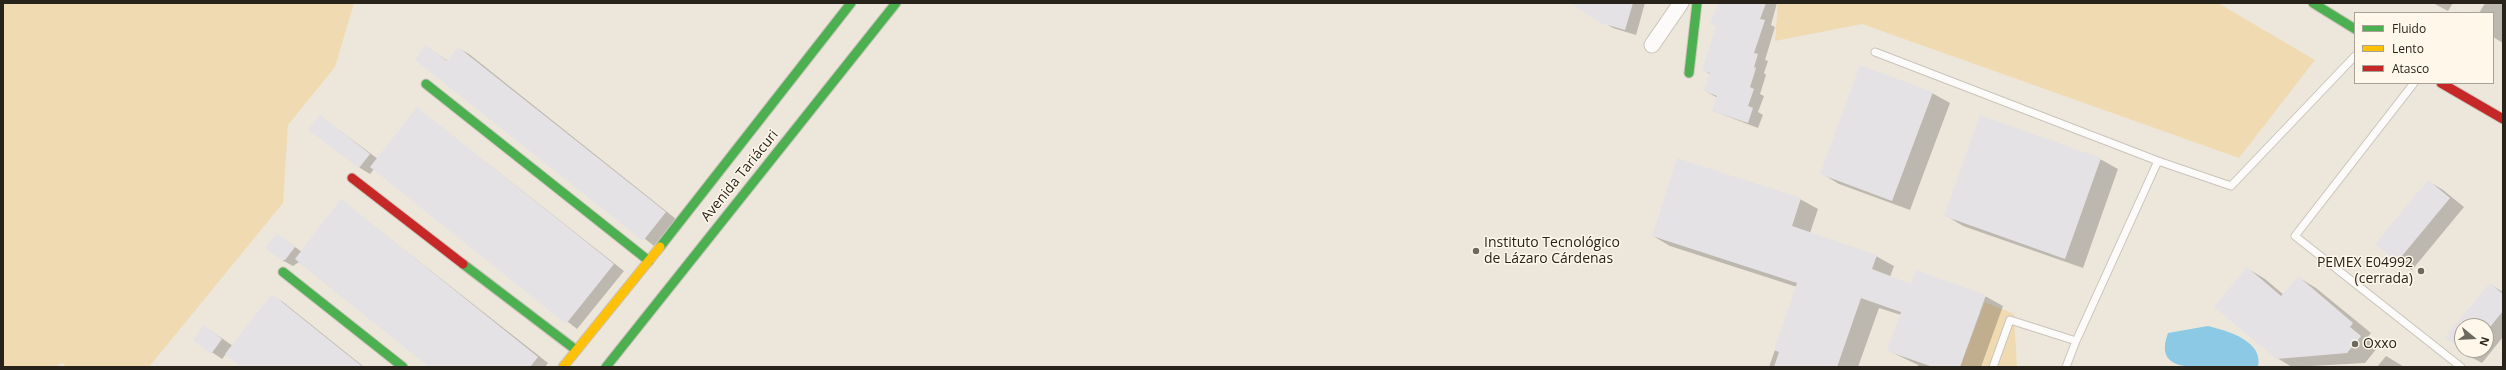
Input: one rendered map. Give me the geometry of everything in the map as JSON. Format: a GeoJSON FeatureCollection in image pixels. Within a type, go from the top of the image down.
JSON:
{"type":"FeatureCollection","features":[{"type":"Feature","properties":{"kind":"street","name":"Avenida Tariácuri"},"geometry":{"type":"LineString","coordinates":[[563,367],[649,262],[851,3]]}},
{"type":"Feature","properties":{"kind":"street","name":"Avenida Tariácuri"},"geometry":{"type":"LineString","coordinates":[[606,367],[896,3]]}},
{"type":"Feature","properties":{"kind":"street"},"geometry":{"type":"LineString","coordinates":[[1652,45],[1681,3]]}},
{"type":"Feature","properties":{"kind":"street"},"geometry":{"type":"LineString","coordinates":[[1689,73],[1697,3]]}},
{"type":"Feature","properties":{"kind":"street"},"geometry":{"type":"LineString","coordinates":[[2313,3],[2354,28]]}},
{"type":"Feature","properties":{"kind":"street"},"geometry":{"type":"LineString","coordinates":[[426,84],[649,262]]}},
{"type":"Feature","properties":{"kind":"street"},"geometry":{"type":"LineString","coordinates":[[2443,84],[2503,119]]}},
{"type":"Feature","properties":{"kind":"street"},"geometry":{"type":"LineString","coordinates":[[352,178],[576,350]]}},
{"type":"Feature","properties":{"kind":"street"},"geometry":{"type":"LineString","coordinates":[[283,272],[403,367]]}},
{"type":"Feature","properties":{"kind":"lane"},"geometry":{"type":"LineString","coordinates":[[1875,52],[2158,161],[2232,186],[2354,57]]}},
{"type":"Feature","properties":{"kind":"lane"},"geometry":{"type":"LineString","coordinates":[[2413,84],[2295,236],[2461,367]]}},
{"type":"Feature","properties":{"kind":"lane"},"geometry":{"type":"LineString","coordinates":[[2066,367],[2076,341],[2158,161]]}},
{"type":"Feature","properties":{"kind":"lane"},"geometry":{"type":"LineString","coordinates":[[1993,367],[2010,320],[2076,341]]}},
{"type":"Feature","properties":{"kind":"shaded area"},"geometry":{"type":"Polygon","coordinates":[[[3,3],[354,3],[335,67],[288,125],[283,203],[149,367],[67,367],[62,363],[56,367],[3,367],[3,3]]]}},
{"type":"Feature","properties":{"kind":"shaded area"},"geometry":{"type":"Polygon","coordinates":[[[1778,3],[2218,3],[2315,60],[2239,158],[1862,24],[1775,41],[1778,3]]]}},
{"type":"Feature","properties":{"kind":"shaded area"},"geometry":{"type":"Polygon","coordinates":[[[1985,302],[2014,314],[2017,367],[1960,367],[1985,302]]]}},
{"type":"Feature","properties":{"kind":"water"},"geometry":{"type":"Polygon","coordinates":[[[2208,326],[2234,334],[2250,344],[2256,350],[2258,367],[2194,367],[2176,364],[2170,360],[2166,354],[2165,345],[2168,333],[2208,326]]]}},
{"type":"Feature","properties":{"kind":"building"},"geometry":{"type":"Polygon","coordinates":[[[1570,3],[1633,3],[1625,30],[1601,23],[1570,3]]]}},
{"type":"Feature","properties":{"kind":"building"},"geometry":{"type":"Polygon","coordinates":[[[1718,3],[1766,3],[1760,19],[1765,20],[1754,53],[1758,54],[1754,67],[1756,68],[1750,87],[1754,89],[1748,106],[1753,108],[1748,123],[1712,111],[1717,96],[1704,91],[1710,73],[1702,71],[1716,26],[1710,24],[1718,3]]]}},
{"type":"Feature","properties":{"kind":"building"},"geometry":{"type":"Polygon","coordinates":[[[426,45],[447,61],[458,47],[666,212],[643,241],[415,60],[426,45]]]}},
{"type":"Feature","properties":{"kind":"building"},"geometry":{"type":"Polygon","coordinates":[[[1860,65],[1933,92],[1892,201],[1820,174],[1860,65]]]}},
{"type":"Feature","properties":{"kind":"building"},"geometry":{"type":"Polygon","coordinates":[[[417,107],[614,264],[566,324],[370,167],[417,107]]]}},
{"type":"Feature","properties":{"kind":"building"},"geometry":{"type":"Polygon","coordinates":[[[320,115],[370,154],[359,168],[308,130],[320,115]]]}},
{"type":"Feature","properties":{"kind":"building"},"geometry":{"type":"Polygon","coordinates":[[[1980,115],[2101,158],[2065,259],[1944,216],[1980,115]]]}},
{"type":"Feature","properties":{"kind":"building"},"geometry":{"type":"Polygon","coordinates":[[[1677,158],[1801,198],[1792,226],[1877,255],[1872,269],[1911,284],[1916,270],[1986,295],[1960,367],[1933,367],[1887,351],[1901,312],[1861,298],[1837,367],[1774,367],[1779,352],[1774,350],[1797,283],[1652,236],[1677,158]]]}},
{"type":"Feature","properties":{"kind":"building"},"geometry":{"type":"Polygon","coordinates":[[[2428,180],[2450,198],[2397,262],[2375,244],[2428,180]]]}},
{"type":"Feature","properties":{"kind":"building"},"geometry":{"type":"Polygon","coordinates":[[[341,199],[538,357],[530,367],[429,367],[295,259],[341,199]]]}},
{"type":"Feature","properties":{"kind":"building"},"geometry":{"type":"Polygon","coordinates":[[[277,233],[295,247],[285,260],[281,260],[265,248],[277,233]]]}},
{"type":"Feature","properties":{"kind":"building"},"geometry":{"type":"Polygon","coordinates":[[[2247,267],[2281,296],[2298,276],[2353,323],[2350,327],[2361,336],[2347,353],[2276,359],[2214,307],[2247,267]]]}},
{"type":"Feature","properties":{"kind":"building"},"geometry":{"type":"Polygon","coordinates":[[[2490,283],[2503,294],[2503,311],[2494,322],[2494,318],[2461,318],[2490,283]]]}},
{"type":"Feature","properties":{"kind":"building"},"geometry":{"type":"Polygon","coordinates":[[[272,294],[363,367],[241,367],[225,354],[272,294]]]}},
{"type":"Feature","properties":{"kind":"building"},"geometry":{"type":"Polygon","coordinates":[[[204,325],[222,339],[211,354],[193,340],[204,325]]]}},
{"type":"Feature","properties":{"kind":"building"},"geometry":{"type":"Polygon","coordinates":[[[2454,326],[2454,345],[2445,337],[2454,326]]]}},
{"type":"Feature","properties":{"kind":"traffic: fast"},"geometry":{"type":"LineString","coordinates":[[660,247],[851,3]]}},
{"type":"Feature","properties":{"kind":"traffic: fast"},"geometry":{"type":"LineString","coordinates":[[606,367],[896,3]]}},
{"type":"Feature","properties":{"kind":"traffic: fast"},"geometry":{"type":"LineString","coordinates":[[1689,73],[1697,3]]}},
{"type":"Feature","properties":{"kind":"traffic: fast"},"geometry":{"type":"LineString","coordinates":[[2313,3],[2354,28]]}},
{"type":"Feature","properties":{"kind":"traffic: fast"},"geometry":{"type":"LineString","coordinates":[[426,84],[649,261]]}},
{"type":"Feature","properties":{"kind":"traffic: fast"},"geometry":{"type":"LineString","coordinates":[[463,264],[576,350]]}},
{"type":"Feature","properties":{"kind":"traffic: fast"},"geometry":{"type":"LineString","coordinates":[[283,272],[403,367]]}},
{"type":"Feature","properties":{"kind":"traffic: slow"},"geometry":{"type":"LineString","coordinates":[[563,367],[660,247]]}},
{"type":"Feature","properties":{"kind":"traffic: jam"},"geometry":{"type":"LineString","coordinates":[[2443,84],[2503,119]]}},
{"type":"Feature","properties":{"kind":"traffic: jam"},"geometry":{"type":"LineString","coordinates":[[352,178],[463,264]]}},
{"type":"Feature","properties":{"kind":"place","name":"Instituto Tecnológico de Lázaro Cárdenas"},"geometry":{"type":"Point","coordinates":[1476,251]}},
{"type":"Feature","properties":{"kind":"place","name":"PEMEX E04992 (cerrada)"},"geometry":{"type":"Point","coordinates":[2421,271]}},
{"type":"Feature","properties":{"kind":"place","name":"Oxxo"},"geometry":{"type":"Point","coordinates":[2355,344]}}]}
